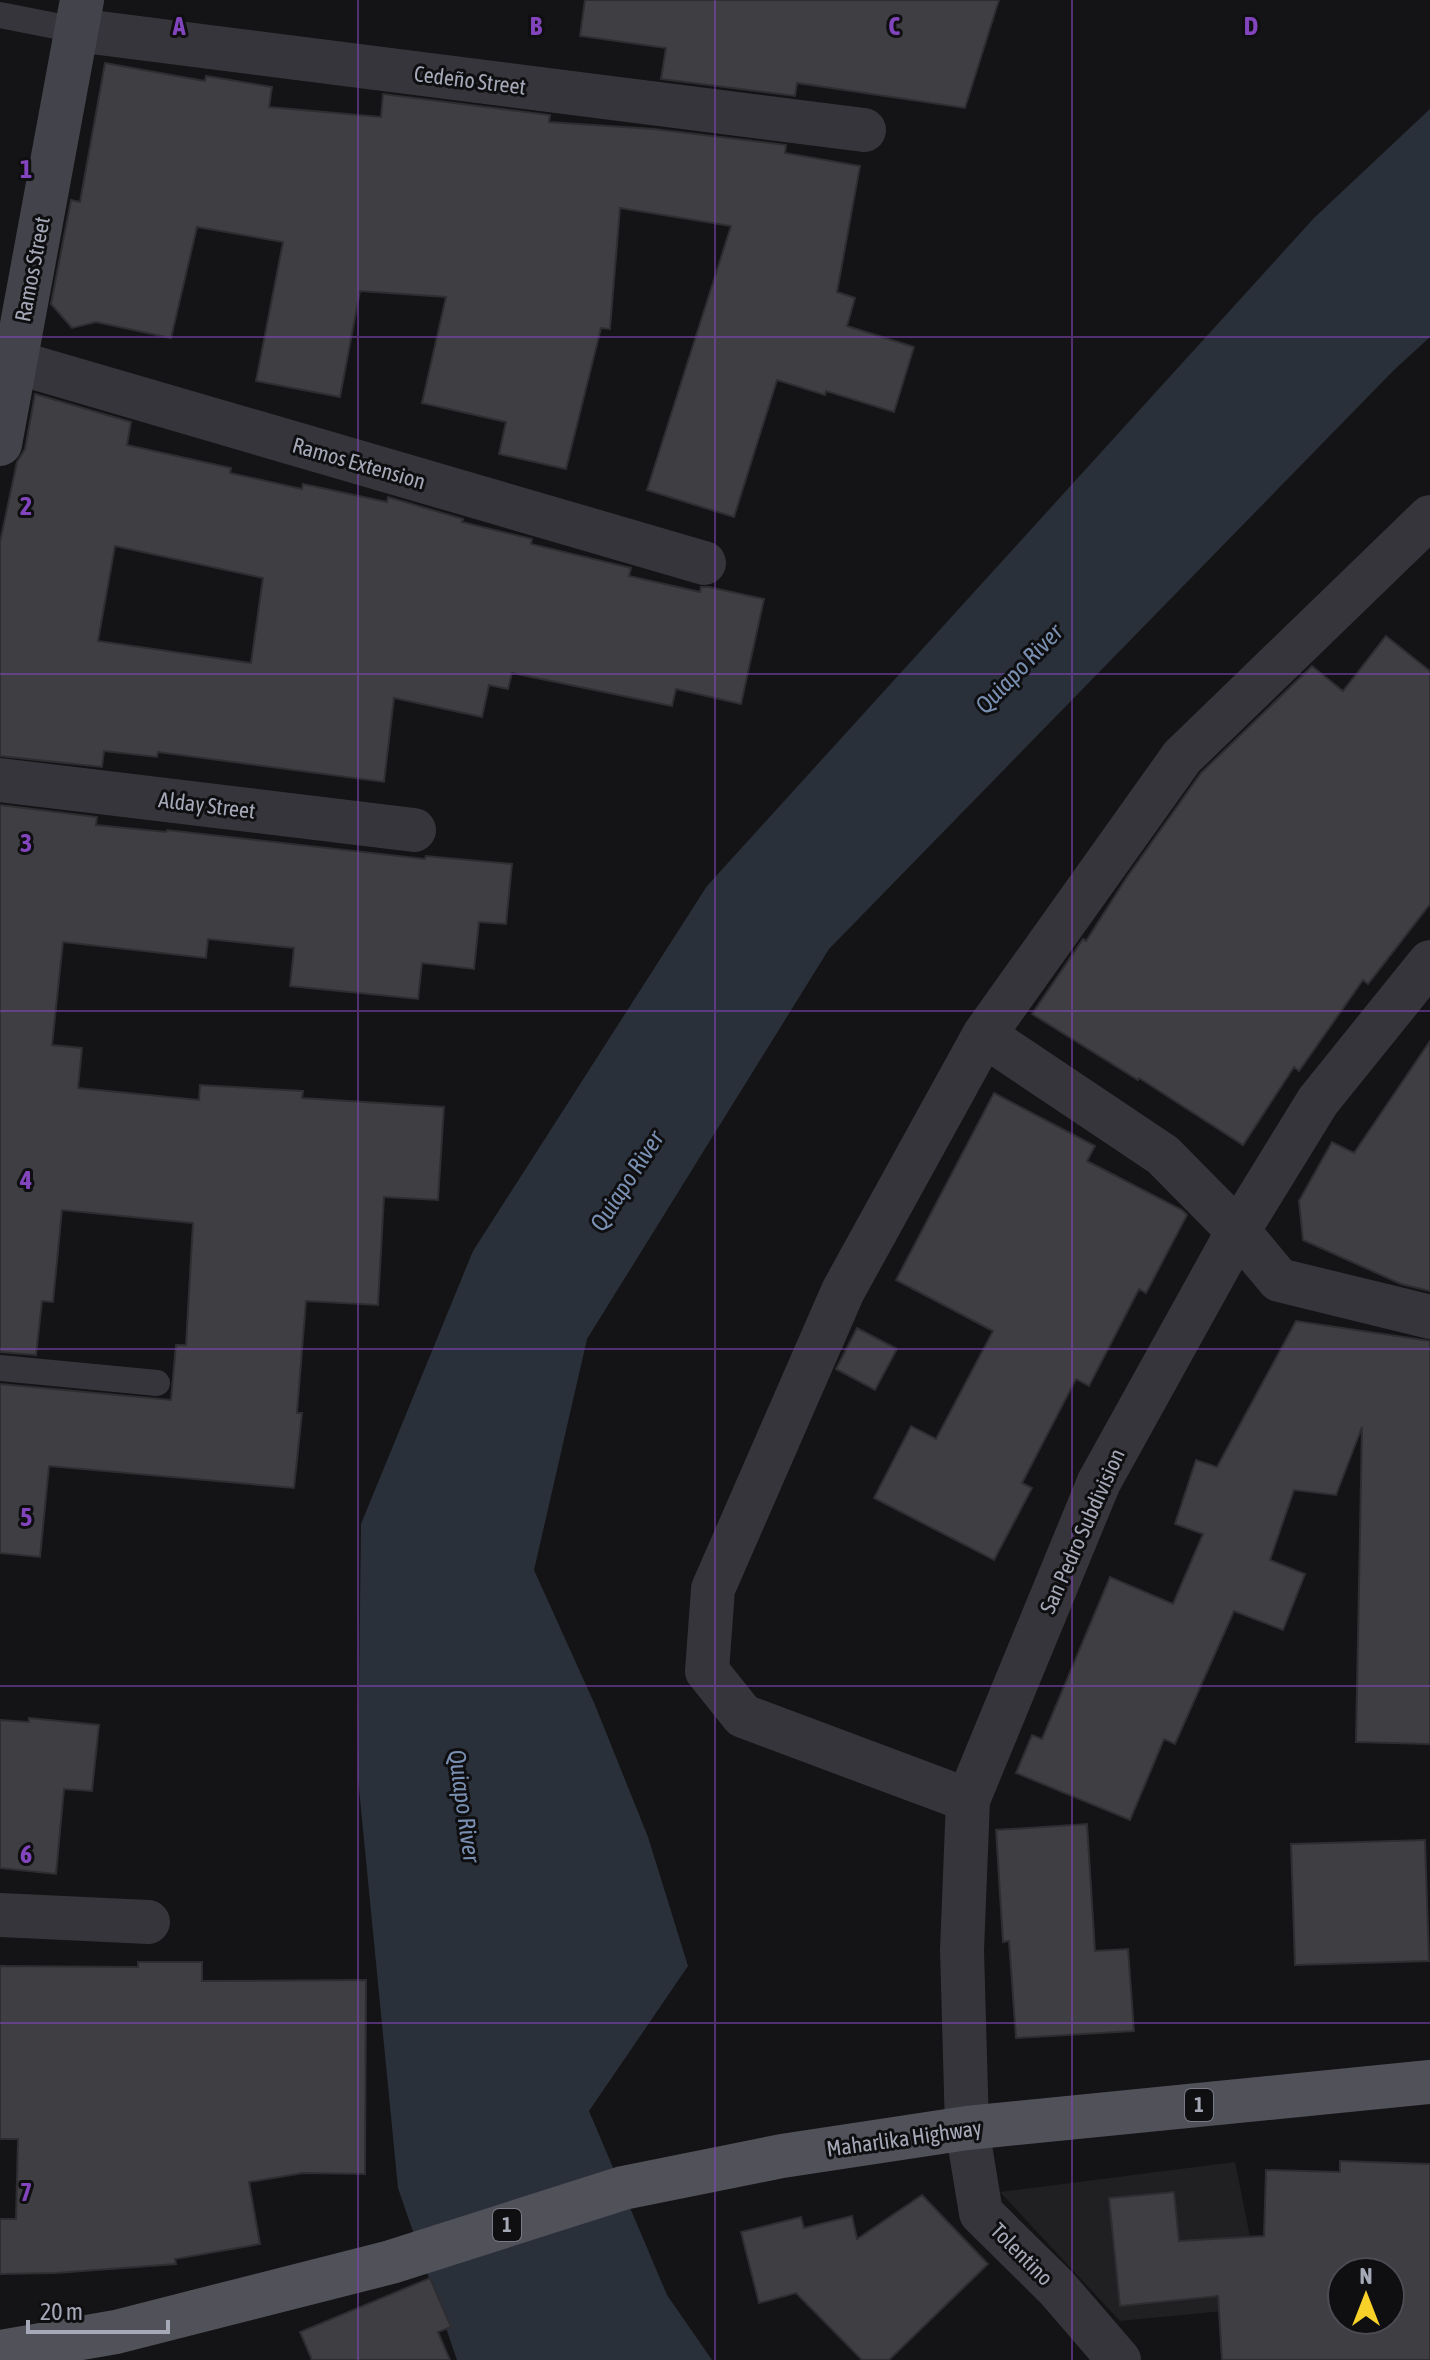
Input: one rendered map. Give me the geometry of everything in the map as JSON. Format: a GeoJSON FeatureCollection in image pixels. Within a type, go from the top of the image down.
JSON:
{"type":"FeatureCollection","features":[{"type":"Feature","properties":{"kind":"main road","name":"Maharlika Highway"},"geometry":{"type":"LineString","coordinates":[[0,2352],[116,2332],[391,2262],[623,2188],[782,2156],[967,2128],[1430,2082]]}},
{"type":"Feature","properties":{"kind":"street","name":"Cedeño Street"},"geometry":{"type":"LineString","coordinates":[[79,15],[864,130]]}},
{"type":"Feature","properties":{"kind":"street","name":"Ramos Street"},"geometry":{"type":"LineString","coordinates":[[0,444],[79,15]]}},
{"type":"Feature","properties":{"kind":"street","name":"Ramos Extension"},"geometry":{"type":"LineString","coordinates":[[15,362],[704,563]]}},
{"type":"Feature","properties":{"kind":"street"},"geometry":{"type":"LineString","coordinates":[[968,1800],[743,1716],[707,1671],[713,1589],[843,1291],[984,1035],[1182,757],[1430,517]]}},
{"type":"Feature","properties":{"kind":"street","name":"Alday Street"},"geometry":{"type":"LineString","coordinates":[[0,780],[414,830]]}},
{"type":"Feature","properties":{"kind":"street","name":"San Pedro Subdivision"},"geometry":{"type":"LineString","coordinates":[[967,2128],[962,1950],[968,1800],[1099,1482],[1238,1231],[1318,1101],[1430,962]]}},
{"type":"Feature","properties":{"kind":"street"},"geometry":{"type":"LineString","coordinates":[[984,1035],[1163,1155],[1238,1231],[1279,1280],[1430,1317]]}},
{"type":"Feature","properties":{"kind":"street"},"geometry":{"type":"LineString","coordinates":[[0,1915],[148,1922]]}},
{"type":"Feature","properties":{"kind":"street","name":"Tolentino"},"geometry":{"type":"LineString","coordinates":[[967,2128],[981,2213],[1056,2287],[1119,2360]]}},
{"type":"Feature","properties":{"kind":"lane"},"geometry":{"type":"LineString","coordinates":[[0,15],[79,15]]}},
{"type":"Feature","properties":{"kind":"lane"},"geometry":{"type":"LineString","coordinates":[[0,1368],[157,1383]]}},
{"type":"Feature","properties":{"kind":"shaded area"},"geometry":{"type":"Polygon","coordinates":[[[1235,2162],[1264,2307],[1120,2321],[1000,2192],[1235,2162]]]}},
{"type":"Feature","properties":{"kind":"water","name":"Quiapo River"},"geometry":{"type":"Polygon","coordinates":[[[1430,109],[1430,337],[1394,370],[829,949],[587,1339],[534,1570],[595,1705],[648,1837],[688,1966],[589,2111],[667,2295],[712,2360],[457,2360],[398,2188],[358,1778],[361,1524],[473,1251],[707,886],[1314,218],[1430,109]]]}},
{"type":"Feature","properties":{"kind":"building"},"geometry":{"type":"Polygon","coordinates":[[[585,0],[999,0],[965,108],[797,83],[795,96],[661,79],[666,48],[580,36],[585,0]]]}},
{"type":"Feature","properties":{"kind":"building"},"geometry":{"type":"Polygon","coordinates":[[[105,63],[205,81],[206,76],[272,87],[269,107],[381,117],[383,94],[550,115],[549,122],[654,129],[786,145],[785,153],[860,166],[837,292],[855,298],[847,326],[914,347],[894,412],[777,380],[734,517],[647,490],[731,226],[620,208],[610,329],[601,328],[566,469],[499,454],[506,422],[422,403],[446,297],[360,291],[340,397],[256,381],[283,242],[197,227],[171,338],[96,322],[72,328],[51,304],[71,200],[80,202],[105,63]]]}},
{"type":"Feature","properties":{"kind":"building"},"geometry":{"type":"Polygon","coordinates":[[[35,394],[131,422],[127,445],[231,468],[230,473],[302,489],[303,484],[387,502],[388,497],[463,519],[462,522],[532,539],[531,544],[631,568],[629,576],[700,592],[701,587],[709,587],[764,599],[741,704],[676,689],[672,706],[512,673],[508,689],[489,685],[482,717],[394,698],[384,782],[158,752],[157,757],[104,751],[102,767],[0,756],[0,542],[17,462],[25,449],[35,394]],[[115,546],[98,641],[251,663],[263,578],[115,546]]]}},
{"type":"Feature","properties":{"kind":"building"},"geometry":{"type":"Polygon","coordinates":[[[1386,636],[1430,671],[1430,904],[1368,984],[1363,980],[1299,1071],[1294,1067],[1243,1145],[1032,1014],[1201,773],[1312,666],[1343,691],[1386,636]]]}},
{"type":"Feature","properties":{"kind":"building"},"geometry":{"type":"Polygon","coordinates":[[[0,805],[97,817],[96,825],[425,859],[426,856],[512,864],[506,924],[479,922],[474,969],[422,963],[418,999],[290,986],[294,948],[208,939],[206,958],[63,942],[52,1045],[82,1048],[78,1088],[199,1100],[200,1085],[303,1091],[302,1098],[444,1107],[438,1200],[384,1197],[378,1305],[306,1301],[297,1413],[302,1413],[294,1488],[49,1466],[40,1557],[0,1553],[0,1384],[171,1400],[176,1345],[186,1345],[193,1223],[62,1210],[53,1302],[42,1301],[36,1355],[0,1352],[0,805]]]}},
{"type":"Feature","properties":{"kind":"building"},"geometry":{"type":"Polygon","coordinates":[[[1430,1041],[1430,1291],[1401,1284],[1303,1240],[1299,1201],[1332,1142],[1354,1153],[1430,1041]]]}},
{"type":"Feature","properties":{"kind":"building"},"geometry":{"type":"Polygon","coordinates":[[[994,1093],[1095,1146],[1087,1161],[1187,1215],[1146,1293],[1139,1289],[1089,1386],[1076,1379],[1022,1483],[1032,1488],[994,1560],[874,1498],[911,1426],[936,1439],[993,1331],[896,1280],[994,1093]]]}},
{"type":"Feature","properties":{"kind":"building"},"geometry":{"type":"Polygon","coordinates":[[[1296,1321],[1430,1341],[1430,1744],[1356,1742],[1362,1427],[1336,1495],[1294,1490],[1270,1560],[1305,1574],[1283,1630],[1234,1611],[1175,1744],[1164,1739],[1130,1820],[1016,1773],[1032,1735],[1042,1739],[1110,1577],[1173,1604],[1203,1534],[1175,1524],[1196,1460],[1217,1467],[1296,1321]]]}},
{"type":"Feature","properties":{"kind":"building"},"geometry":{"type":"Polygon","coordinates":[[[857,1328],[897,1349],[875,1390],[836,1369],[857,1328]]]}},
{"type":"Feature","properties":{"kind":"building"},"geometry":{"type":"Polygon","coordinates":[[[29,1718],[99,1725],[92,1791],[64,1789],[56,1874],[0,1868],[0,1720],[29,1722],[29,1718]]]}},
{"type":"Feature","properties":{"kind":"building"},"geometry":{"type":"Polygon","coordinates":[[[1087,1824],[1095,1951],[1128,1949],[1134,2031],[1016,2038],[1009,1941],[1003,1942],[996,1830],[1087,1824]]]}},
{"type":"Feature","properties":{"kind":"building"},"geometry":{"type":"Polygon","coordinates":[[[1425,1840],[1429,1961],[1295,1965],[1291,1844],[1425,1840]]]}},
{"type":"Feature","properties":{"kind":"building"},"geometry":{"type":"Polygon","coordinates":[[[138,1962],[202,1962],[202,1981],[366,1980],[365,2174],[303,2173],[249,2182],[260,2244],[175,2259],[176,2264],[0,2274],[0,2219],[16,2219],[18,2139],[0,2139],[0,1966],[138,1967],[138,1962]]]}},
{"type":"Feature","properties":{"kind":"building"},"geometry":{"type":"Polygon","coordinates":[[[1340,2161],[1430,2164],[1430,2360],[1222,2360],[1218,2296],[1120,2306],[1109,2198],[1174,2192],[1179,2241],[1264,2236],[1266,2170],[1340,2172],[1340,2161]]]}},
{"type":"Feature","properties":{"kind":"building"},"geometry":{"type":"Polygon","coordinates":[[[922,2195],[988,2264],[889,2360],[862,2360],[796,2293],[759,2303],[741,2232],[801,2217],[804,2228],[852,2216],[857,2239],[922,2195]]]}},
{"type":"Feature","properties":{"kind":"building"},"geometry":{"type":"Polygon","coordinates":[[[430,2278],[451,2327],[438,2332],[450,2360],[312,2360],[300,2332],[430,2278]]]}}]}
